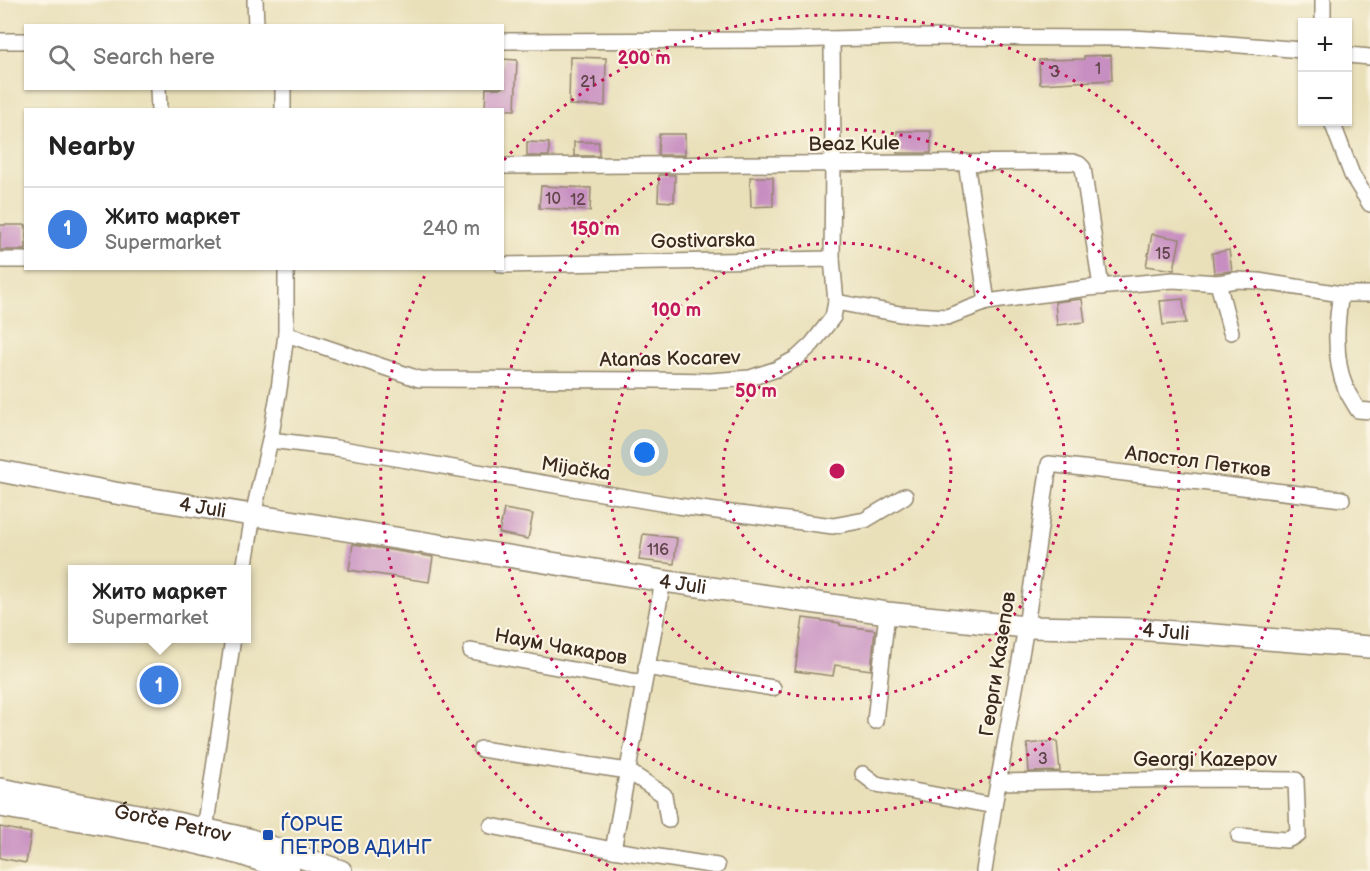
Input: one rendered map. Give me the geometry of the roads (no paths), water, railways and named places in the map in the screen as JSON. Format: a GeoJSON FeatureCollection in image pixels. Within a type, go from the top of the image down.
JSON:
{"type":"FeatureCollection","features":[{"type":"Feature","properties":{"kind":"street"},"geometry":{"type":"LineString","coordinates":[[255,0],[256,24]]}},
{"type":"Feature","properties":{"kind":"street"},"geometry":{"type":"LineString","coordinates":[[1323,0],[1323,18]]}},
{"type":"Feature","properties":{"kind":"street"},"geometry":{"type":"LineString","coordinates":[[504,41],[902,37],[1131,38],[1298,50]]}},
{"type":"Feature","properties":{"kind":"street"},"geometry":{"type":"LineString","coordinates":[[832,39],[834,164],[831,258],[836,302],[900,314],[947,317],[987,302],[1101,286],[1173,280],[1218,283],[1236,280],[1341,294],[1370,294]]}},
{"type":"Feature","properties":{"kind":"street"},"geometry":{"type":"LineString","coordinates":[[0,41],[24,41]]}},
{"type":"Feature","properties":{"kind":"street"},"geometry":{"type":"LineString","coordinates":[[1352,55],[1370,57]]}},
{"type":"Feature","properties":{"kind":"street"},"geometry":{"type":"LineString","coordinates":[[158,90],[159,108]]}},
{"type":"Feature","properties":{"kind":"street"},"geometry":{"type":"LineString","coordinates":[[283,90],[283,108]]}},
{"type":"Feature","properties":{"kind":"street"},"geometry":{"type":"LineString","coordinates":[[1334,126],[1352,175],[1370,204]]}},
{"type":"Feature","properties":{"kind":"street"},"geometry":{"type":"LineString","coordinates":[[966,162],[987,302]]}},
{"type":"Feature","properties":{"kind":"street","name":"Beaz Kule"},"geometry":{"type":"LineString","coordinates":[[504,166],[1073,162],[1083,168],[1101,286]]}},
{"type":"Feature","properties":{"kind":"street","name":"Gostivarska"},"geometry":{"type":"LineString","coordinates":[[504,265],[831,258]]}},
{"type":"Feature","properties":{"kind":"street"},"geometry":{"type":"LineString","coordinates":[[0,260],[24,260]]}},
{"type":"Feature","properties":{"kind":"street"},"geometry":{"type":"LineString","coordinates":[[245,565],[279,389],[286,334],[286,270]]}},
{"type":"Feature","properties":{"kind":"street"},"geometry":{"type":"LineString","coordinates":[[1218,283],[1231,332]]}},
{"type":"Feature","properties":{"kind":"street"},"geometry":{"type":"LineString","coordinates":[[1341,294],[1337,338],[1343,378],[1346,389],[1358,410],[1370,411]]}},
{"type":"Feature","properties":{"kind":"street","name":"Atanas Kocarev"},"geometry":{"type":"LineString","coordinates":[[286,334],[419,379],[710,381],[750,378],[777,369],[797,358],[812,344],[833,317],[836,302]]}},
{"type":"Feature","properties":{"kind":"street","name":"Mijačka"},"geometry":{"type":"LineString","coordinates":[[270,440],[336,448],[678,506],[833,526],[865,520],[905,496]]}},
{"type":"Feature","properties":{"kind":"street","name":"Апостол Петков"},"geometry":{"type":"LineString","coordinates":[[1049,464],[1342,500]]}},
{"type":"Feature","properties":{"kind":"street","name":"Георги Казепов"},"geometry":{"type":"LineString","coordinates":[[984,871],[1026,627],[1049,464]]}},
{"type":"Feature","properties":{"kind":"street","name":"4 Juli"},"geometry":{"type":"LineString","coordinates":[[0,471],[115,493],[663,581],[887,613],[1026,627],[1137,628],[1370,646]]}},
{"type":"Feature","properties":{"kind":"street","name":"Наум Чакаров"},"geometry":{"type":"LineString","coordinates":[[613,849],[663,581]]}},
{"type":"Feature","properties":{"kind":"street"},"geometry":{"type":"LineString","coordinates":[[875,721],[887,613]]}},
{"type":"Feature","properties":{"kind":"street"},"geometry":{"type":"LineString","coordinates":[[204,837],[232,643]]}},
{"type":"Feature","properties":{"kind":"street","name":"Наум Чакаров"},"geometry":{"type":"LineString","coordinates":[[471,651],[643,683]]}},
{"type":"Feature","properties":{"kind":"street","name":"Наум Чакаров"},"geometry":{"type":"LineString","coordinates":[[646,667],[773,688]]}},
{"type":"Feature","properties":{"kind":"street"},"geometry":{"type":"LineString","coordinates":[[481,749],[628,771],[663,795],[668,820]]}},
{"type":"Feature","properties":{"kind":"street"},"geometry":{"type":"LineString","coordinates":[[863,774],[876,784],[994,806]]}},
{"type":"Feature","properties":{"kind":"street","name":"Georgi Kazepov"},"geometry":{"type":"LineString","coordinates":[[999,782],[1296,780],[1298,835],[1287,840],[1239,836]]}},
{"type":"Feature","properties":{"kind":"street","name":"Ǵorče Petrov"},"geometry":{"type":"LineString","coordinates":[[0,789],[204,837],[244,855],[289,871]]}},
{"type":"Feature","properties":{"kind":"street","name":"Ǵorče Petrov"},"geometry":{"type":"LineString","coordinates":[[0,806],[140,831],[248,839],[341,871]]}},
{"type":"Feature","properties":{"kind":"street"},"geometry":{"type":"LineString","coordinates":[[491,826],[717,866]]}},
{"type":"Feature","properties":{"kind":"place","name":"Жито маркет"},"geometry":{"type":"Point","coordinates":[159,685]}},
{"type":"Feature","properties":{"kind":"place","name":"ЃОРЧЕ ПЕТРОВ АДИНГ"},"geometry":{"type":"Point","coordinates":[268,835]}}]}
